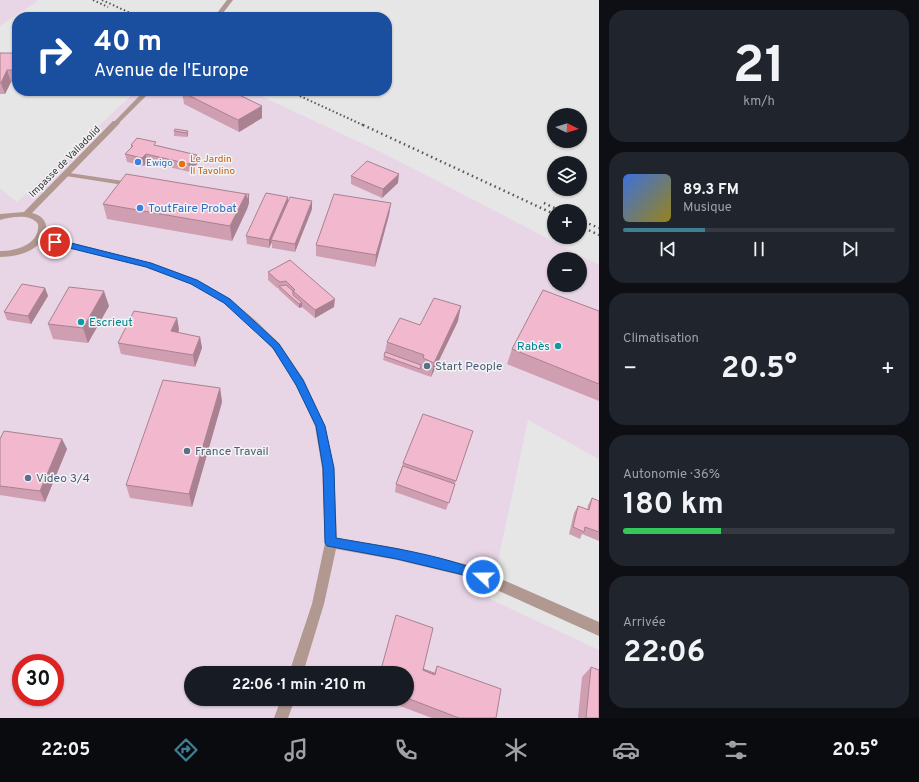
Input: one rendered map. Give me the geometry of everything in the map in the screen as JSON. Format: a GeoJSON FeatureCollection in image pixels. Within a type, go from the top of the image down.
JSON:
{"type":"FeatureCollection","features":[{"type":"Feature","properties":{"kind":"street"},"geometry":{"type":"LineString","coordinates":[[221,12],[230,0]]}},
{"type":"Feature","properties":{"kind":"street","name":"Impasse de Valladolid"},"geometry":{"type":"LineString","coordinates":[[26,214],[116,123]]}},
{"type":"Feature","properties":{"kind":"street"},"geometry":{"type":"LineString","coordinates":[[0,217],[10,214],[26,214],[34,216],[43,225],[43,232],[40,238],[32,245],[21,251],[1,256]]}},
{"type":"Feature","properties":{"kind":"street"},"geometry":{"type":"LineString","coordinates":[[40,238],[148,265],[194,282],[227,301],[276,346],[300,383],[320,426],[328,468],[330,543],[318,604],[298,666]]}},
{"type":"Feature","properties":{"kind":"street"},"geometry":{"type":"LineString","coordinates":[[330,543],[397,554],[469,571],[599,629]]}},
{"type":"Feature","properties":{"kind":"street"},"geometry":{"type":"LineString","coordinates":[[281,718],[285,706]]}},
{"type":"Feature","properties":{"kind":"lane"},"geometry":{"type":"LineString","coordinates":[[116,123],[143,96]]}},
{"type":"Feature","properties":{"kind":"lane"},"geometry":{"type":"LineString","coordinates":[[66,174],[132,184]]}},
{"type":"Feature","properties":{"kind":"shaded area"},"geometry":{"type":"Polygon","coordinates":[[[0,0],[38,1],[21,12],[12,12],[12,18],[0,26],[0,0]]]}},
{"type":"Feature","properties":{"kind":"shaded area"},"geometry":{"type":"Polygon","coordinates":[[[131,96],[261,96],[387,155],[547,238],[547,244],[559,244],[574,252],[547,252],[547,292],[587,292],[587,259],[599,265],[599,459],[528,420],[490,599],[599,650],[599,718],[0,718],[0,188],[17,202],[131,96]]]}},
{"type":"Feature","properties":{"kind":"building"},"geometry":{"type":"Polygon","coordinates":[[[0,53],[12,53],[12,70],[7,70],[0,83],[0,53]]]}},
{"type":"Feature","properties":{"kind":"building"},"geometry":{"type":"Polygon","coordinates":[[[190,96],[241,96],[262,106],[238,120],[190,96]]]}},
{"type":"Feature","properties":{"kind":"building"},"geometry":{"type":"Polygon","coordinates":[[[175,129],[188,131],[187,133],[174,131],[175,129]]]}},
{"type":"Feature","properties":{"kind":"building"},"geometry":{"type":"Polygon","coordinates":[[[137,138],[156,142],[154,145],[197,155],[189,164],[146,154],[142,158],[125,154],[133,146],[131,145],[137,138]]]}},
{"type":"Feature","properties":{"kind":"building"},"geometry":{"type":"Polygon","coordinates":[[[367,161],[399,174],[383,189],[351,176],[367,161]]]}},
{"type":"Feature","properties":{"kind":"building"},"geometry":{"type":"Polygon","coordinates":[[[126,174],[246,194],[230,226],[103,204],[126,174]]]}},
{"type":"Feature","properties":{"kind":"building"},"geometry":{"type":"Polygon","coordinates":[[[266,193],[288,197],[269,240],[246,236],[266,193]]]}},
{"type":"Feature","properties":{"kind":"building"},"geometry":{"type":"Polygon","coordinates":[[[246,194],[249,194],[247,201],[246,194]]]}},
{"type":"Feature","properties":{"kind":"building"},"geometry":{"type":"Polygon","coordinates":[[[334,194],[391,203],[376,255],[316,245],[334,194]]]}},
{"type":"Feature","properties":{"kind":"building"},"geometry":{"type":"Polygon","coordinates":[[[290,197],[312,201],[295,244],[271,240],[290,197]]]}},
{"type":"Feature","properties":{"kind":"building"},"geometry":{"type":"Polygon","coordinates":[[[290,260],[335,299],[315,310],[293,291],[295,290],[286,281],[280,282],[268,272],[290,260]]]}},
{"type":"Feature","properties":{"kind":"building"},"geometry":{"type":"Polygon","coordinates":[[[22,284],[45,288],[28,316],[4,312],[22,284]]]}},
{"type":"Feature","properties":{"kind":"building"},"geometry":{"type":"Polygon","coordinates":[[[286,285],[293,291],[293,295],[302,303],[299,304],[279,286],[286,285]]]}},
{"type":"Feature","properties":{"kind":"building"},"geometry":{"type":"Polygon","coordinates":[[[69,287],[104,291],[83,328],[48,324],[69,287]]]}},
{"type":"Feature","properties":{"kind":"building","name":"Rabès"},"geometry":{"type":"Polygon","coordinates":[[[543,290],[599,311],[599,384],[512,349],[543,290]]]}},
{"type":"Feature","properties":{"kind":"building"},"geometry":{"type":"Polygon","coordinates":[[[434,298],[461,306],[434,363],[423,358],[424,355],[387,342],[400,318],[420,325],[434,298]]]}},
{"type":"Feature","properties":{"kind":"building"},"geometry":{"type":"Polygon","coordinates":[[[134,311],[177,318],[171,331],[200,337],[193,355],[118,343],[134,311]]]}},
{"type":"Feature","properties":{"kind":"building"},"geometry":{"type":"Polygon","coordinates":[[[385,352],[421,365],[420,369],[384,356],[385,352]]]}},
{"type":"Feature","properties":{"kind":"building"},"geometry":{"type":"Polygon","coordinates":[[[163,380],[220,388],[189,494],[126,485],[163,380]]]}},
{"type":"Feature","properties":{"kind":"building"},"geometry":{"type":"Polygon","coordinates":[[[423,414],[473,431],[456,481],[403,463],[423,414]]]}},
{"type":"Feature","properties":{"kind":"building","name":"Video 3/4"},"geometry":{"type":"Polygon","coordinates":[[[4,431],[62,439],[40,491],[0,486],[0,439],[4,431]]]}},
{"type":"Feature","properties":{"kind":"building"},"geometry":{"type":"Polygon","coordinates":[[[403,466],[455,484],[449,503],[396,484],[403,466]]]}},
{"type":"Feature","properties":{"kind":"building"},"geometry":{"type":"Polygon","coordinates":[[[592,498],[599,501],[599,532],[585,527],[584,532],[573,527],[578,506],[589,510],[592,498]]]}},
{"type":"Feature","properties":{"kind":"building"},"geometry":{"type":"Polygon","coordinates":[[[396,615],[433,628],[423,670],[435,675],[437,666],[501,689],[496,718],[459,718],[414,701],[414,666],[382,666],[396,615]]]}},
{"type":"Feature","properties":{"kind":"building"},"geometry":{"type":"Polygon","coordinates":[[[591,667],[599,670],[599,718],[586,718],[591,667]]]}},
{"type":"Feature","properties":{"kind":"building"},"geometry":{"type":"Polygon","coordinates":[[[423,669],[434,673],[433,674],[423,669]]]}},
{"type":"Feature","properties":{"kind":"railway"},"geometry":{"type":"LineString","coordinates":[[93,0],[108,7]]}},
{"type":"Feature","properties":{"kind":"railway"},"geometry":{"type":"LineString","coordinates":[[102,0],[128,12]]}},
{"type":"Feature","properties":{"kind":"railway"},"geometry":{"type":"LineString","coordinates":[[300,96],[365,126]]}},
{"type":"Feature","properties":{"kind":"railway"},"geometry":{"type":"LineString","coordinates":[[363,125],[547,211]]}},
{"type":"Feature","properties":{"kind":"railway"},"geometry":{"type":"LineString","coordinates":[[587,223],[599,228]]}},
{"type":"Feature","properties":{"kind":"railway"},"geometry":{"type":"LineString","coordinates":[[587,229],[599,235]]}},
{"type":"Feature","properties":{"kind":"place","name":"Ewigo"},"geometry":{"type":"Point","coordinates":[138,162]}},
{"type":"Feature","properties":{"kind":"place","name":"Le Jardin Il Tavolino"},"geometry":{"type":"Point","coordinates":[182,164]}},
{"type":"Feature","properties":{"kind":"place","name":"ToutFaire Probat"},"geometry":{"type":"Point","coordinates":[140,208]}},
{"type":"Feature","properties":{"kind":"place","name":"Escrieut"},"geometry":{"type":"Point","coordinates":[81,322]}},
{"type":"Feature","properties":{"kind":"place","name":"Rabès"},"geometry":{"type":"Point","coordinates":[558,346]}},
{"type":"Feature","properties":{"kind":"place","name":"Start People"},"geometry":{"type":"Point","coordinates":[427,366]}},
{"type":"Feature","properties":{"kind":"place","name":"France Travail"},"geometry":{"type":"Point","coordinates":[187,451]}},
{"type":"Feature","properties":{"kind":"place","name":"Video 3/4"},"geometry":{"type":"Point","coordinates":[28,478]}},
{"type":"Feature","properties":{"kind":"route"},"geometry":{"type":"LineString","coordinates":[[55,242],[148,265],[194,282],[227,301],[252,322],[276,346],[300,383],[320,426],[328,468],[330,543],[397,554],[469,571],[483,577]]}}]}
